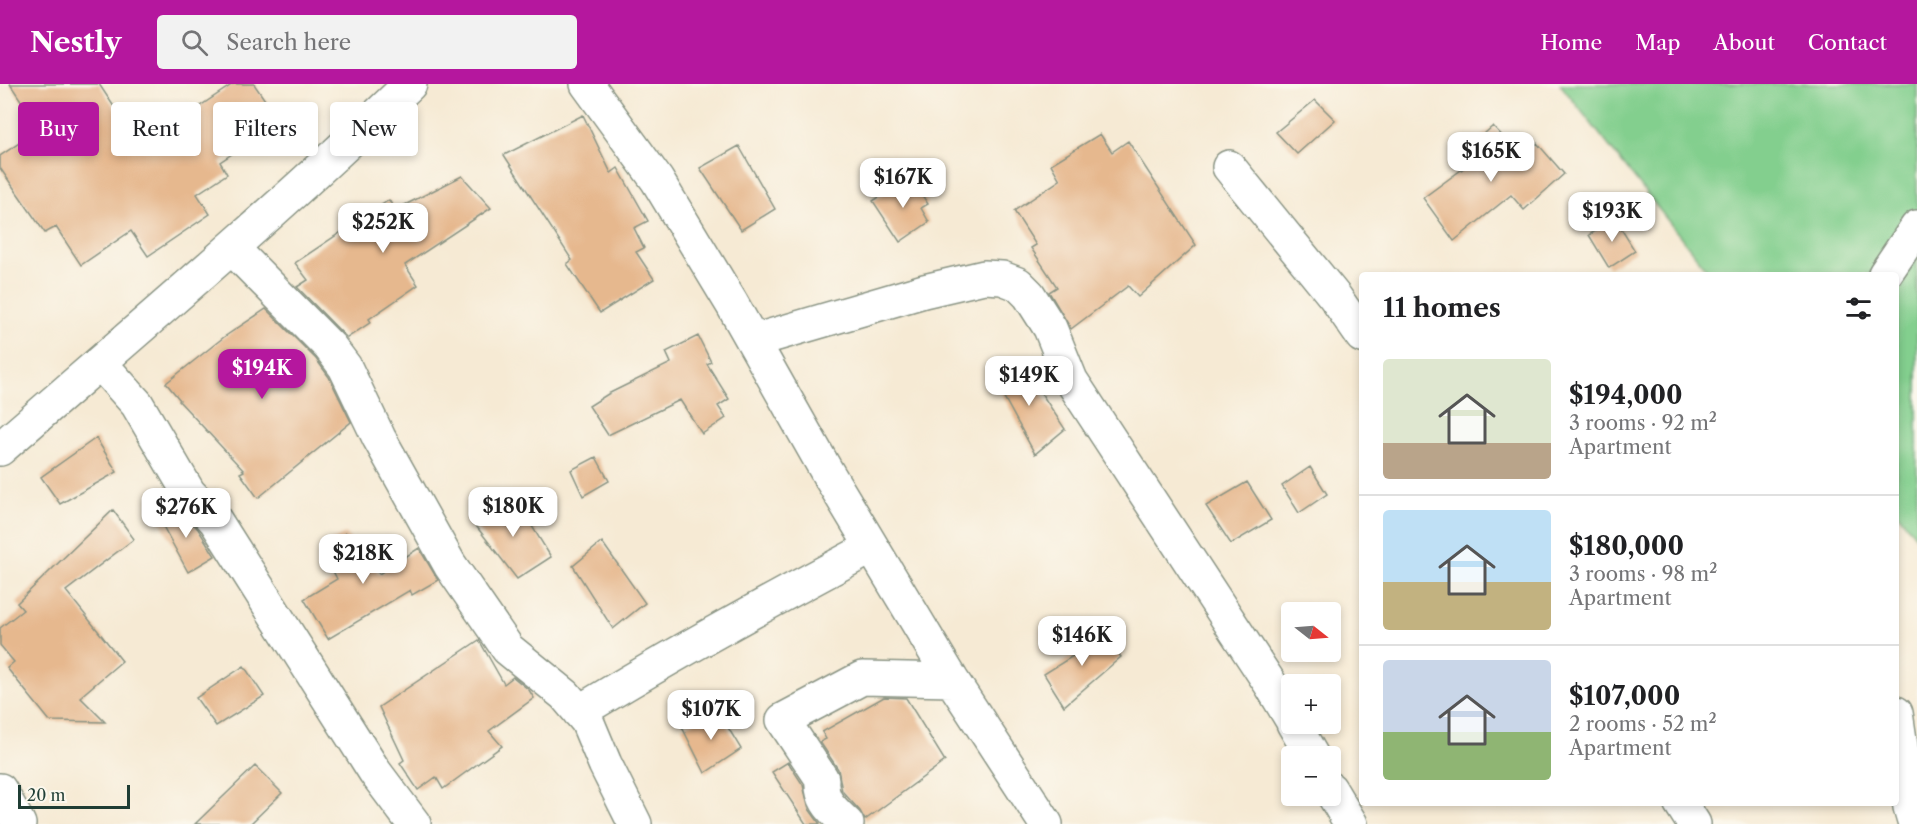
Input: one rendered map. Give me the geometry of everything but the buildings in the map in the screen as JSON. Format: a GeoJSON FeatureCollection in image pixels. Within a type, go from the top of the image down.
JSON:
{"type":"FeatureCollection","features":[{"type":"Feature","properties":{"kind":"street"},"geometry":{"type":"LineString","coordinates":[[0,450],[341,151],[410,84]]}},
{"type":"Feature","properties":{"kind":"street"},"geometry":{"type":"LineString","coordinates":[[587,84],[657,180],[952,680],[1046,824]]}},
{"type":"Feature","properties":{"kind":"street"},"geometry":{"type":"LineString","coordinates":[[1229,167],[1335,297],[1359,332]]}},
{"type":"Feature","properties":{"kind":"street"},"geometry":{"type":"LineString","coordinates":[[1886,272],[1917,227]]}},
{"type":"Feature","properties":{"kind":"street"},"geometry":{"type":"LineString","coordinates":[[232,248],[330,347],[345,367],[379,438],[450,565],[508,650],[565,695],[586,721],[604,764],[634,824]]}},
{"type":"Feature","properties":{"kind":"street"},"geometry":{"type":"LineString","coordinates":[[753,341],[924,291],[984,277],[1002,278],[1018,284],[1029,295],[1050,328],[1071,380],[1281,703]]}},
{"type":"Feature","properties":{"kind":"street"},"geometry":{"type":"LineString","coordinates":[[100,363],[137,404],[189,494],[215,520],[375,772],[414,824]]}},
{"type":"Feature","properties":{"kind":"street"},"geometry":{"type":"LineString","coordinates":[[579,712],[663,660],[872,547]]}},
{"type":"Feature","properties":{"kind":"street"},"geometry":{"type":"LineString","coordinates":[[848,824],[827,805],[821,790],[822,779],[783,720],[862,678],[952,680]]}},
{"type":"Feature","properties":{"kind":"street"},"geometry":{"type":"LineString","coordinates":[[1899,733],[1910,807],[1915,824]]}},
{"type":"Feature","properties":{"kind":"street"},"geometry":{"type":"LineString","coordinates":[[0,790],[19,824]]}},
{"type":"Feature","properties":{"kind":"street"},"geometry":{"type":"LineString","coordinates":[[1340,806],[1351,824]]}},
{"type":"Feature","properties":{"kind":"street"},"geometry":{"type":"LineString","coordinates":[[1683,806],[1694,824]]}},
{"type":"Feature","properties":{"kind":"green space"},"geometry":{"type":"Polygon","coordinates":[[[1560,84],[1917,84],[1917,538],[1899,515],[1899,272],[1708,272],[1560,84]]]}}]}
